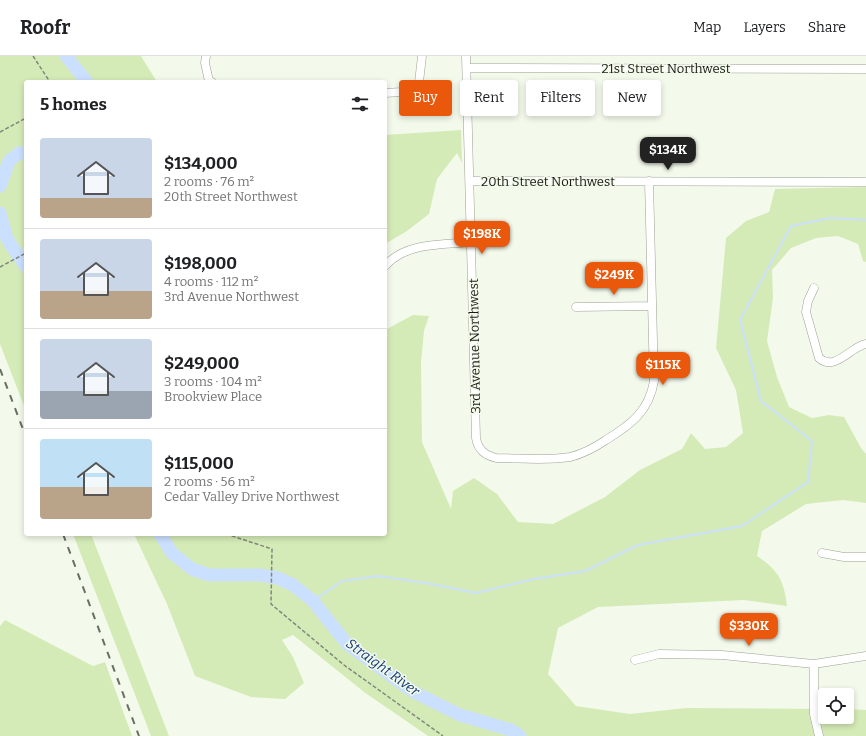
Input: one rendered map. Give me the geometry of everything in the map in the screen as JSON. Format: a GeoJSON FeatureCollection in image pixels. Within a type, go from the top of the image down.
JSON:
{"type":"FeatureCollection","features":[{"type":"Feature","properties":{"kind":"street"},"geometry":{"type":"LineString","coordinates":[[206,56],[210,80]]}},
{"type":"Feature","properties":{"kind":"street"},"geometry":{"type":"LineString","coordinates":[[387,93],[418,91],[422,56]]}},
{"type":"Feature","properties":{"kind":"street","name":"3rd Avenue Northwest"},"geometry":{"type":"LineString","coordinates":[[466,56],[476,438],[479,448],[483,453],[496,458],[556,458],[579,455],[590,450],[636,420],[649,400],[654,381],[652,306]]}},
{"type":"Feature","properties":{"kind":"street","name":"21st Street Northwest"},"geometry":{"type":"LineString","coordinates":[[467,68],[866,69]]}},
{"type":"Feature","properties":{"kind":"street","name":"20th Street Northwest"},"geometry":{"type":"LineString","coordinates":[[470,180],[866,182]]}},
{"type":"Feature","properties":{"kind":"street"},"geometry":{"type":"LineString","coordinates":[[576,306],[652,306],[649,181]]}},
{"type":"Feature","properties":{"kind":"street"},"geometry":{"type":"LineString","coordinates":[[387,264],[401,252],[433,246],[472,242]]}},
{"type":"Feature","properties":{"kind":"street"},"geometry":{"type":"LineString","coordinates":[[814,288],[808,301],[806,312],[819,358],[828,363],[833,362],[855,348],[866,344]]}},
{"type":"Feature","properties":{"kind":"street"},"geometry":{"type":"LineString","coordinates":[[822,553],[844,557],[866,557]]}},
{"type":"Feature","properties":{"kind":"street"},"geometry":{"type":"LineString","coordinates":[[635,660],[659,654],[722,655],[814,664],[866,656]]}},
{"type":"Feature","properties":{"kind":"street"},"geometry":{"type":"LineString","coordinates":[[814,664],[814,714],[819,736]]}},
{"type":"Feature","properties":{"kind":"path"},"geometry":{"type":"LineString","coordinates":[[33,56],[49,80]]}},
{"type":"Feature","properties":{"kind":"path"},"geometry":{"type":"LineString","coordinates":[[0,132],[24,119]]}},
{"type":"Feature","properties":{"kind":"path"},"geometry":{"type":"LineString","coordinates":[[0,267],[24,254]]}},
{"type":"Feature","properties":{"kind":"path"},"geometry":{"type":"LineString","coordinates":[[232,536],[272,549],[273,563],[271,604],[344,665],[443,736]]}},
{"type":"Feature","properties":{"kind":"green space"},"geometry":{"type":"Polygon","coordinates":[[[0,56],[141,56],[156,80],[24,80],[24,406],[0,344],[0,56]]]}},
{"type":"Feature","properties":{"kind":"green space"},"geometry":{"type":"Polygon","coordinates":[[[461,130],[462,163],[457,153],[437,179],[429,214],[407,231],[387,243],[387,135],[461,130]]]}},
{"type":"Feature","properties":{"kind":"green space"},"geometry":{"type":"Polygon","coordinates":[[[866,187],[866,262],[863,261],[858,244],[838,236],[816,238],[791,248],[772,270],[773,298],[767,341],[777,377],[789,407],[812,418],[829,415],[844,417],[861,448],[866,454],[866,503],[843,500],[806,504],[762,531],[757,556],[770,566],[779,576],[784,589],[787,606],[744,600],[598,607],[558,628],[548,674],[576,706],[630,714],[686,708],[818,709],[818,724],[854,724],[854,709],[866,710],[866,736],[428,736],[364,692],[293,635],[282,640],[293,657],[304,683],[285,699],[251,697],[195,676],[167,604],[135,536],[387,536],[387,329],[413,315],[429,316],[424,331],[421,362],[422,442],[451,509],[453,491],[474,478],[497,494],[518,522],[553,524],[605,497],[640,470],[682,449],[691,433],[705,449],[726,447],[743,433],[736,390],[716,348],[726,238],[746,221],[769,212],[775,189],[866,187]]]}},
{"type":"Feature","properties":{"kind":"green space"},"geometry":{"type":"Polygon","coordinates":[[[74,536],[92,536],[169,736],[151,736],[74,536]]]}},
{"type":"Feature","properties":{"kind":"green space"},"geometry":{"type":"Polygon","coordinates":[[[5,620],[93,666],[105,662],[132,736],[0,736],[0,626],[5,620]]]}},
{"type":"Feature","properties":{"kind":"waterway","name":"Straight River"},"geometry":{"type":"LineString","coordinates":[[66,56],[85,80]]}},
{"type":"Feature","properties":{"kind":"waterway","name":"Straight River"},"geometry":{"type":"LineString","coordinates":[[0,186],[9,161],[19,153],[24,153]]}},
{"type":"Feature","properties":{"kind":"waterway","name":"Straight River"},"geometry":{"type":"LineString","coordinates":[[0,213],[7,239],[24,264]]}},
{"type":"Feature","properties":{"kind":"waterway"},"geometry":{"type":"LineString","coordinates":[[313,601],[342,581],[378,576],[426,583],[476,593],[534,579],[585,571],[638,545],[742,526],[808,482],[812,441],[761,401],[740,320],[791,226],[830,218],[866,220]]}},
{"type":"Feature","properties":{"kind":"waterway","name":"Straight River"},"geometry":{"type":"LineString","coordinates":[[161,536],[172,553],[192,569],[209,575],[260,575],[278,578],[293,585],[313,601],[347,644],[412,691],[460,715],[511,730],[520,736]]}},
{"type":"Feature","properties":{"kind":"railway"},"geometry":{"type":"LineString","coordinates":[[0,369],[24,432]]}},
{"type":"Feature","properties":{"kind":"railway"},"geometry":{"type":"LineString","coordinates":[[64,536],[139,736]]}}]}
